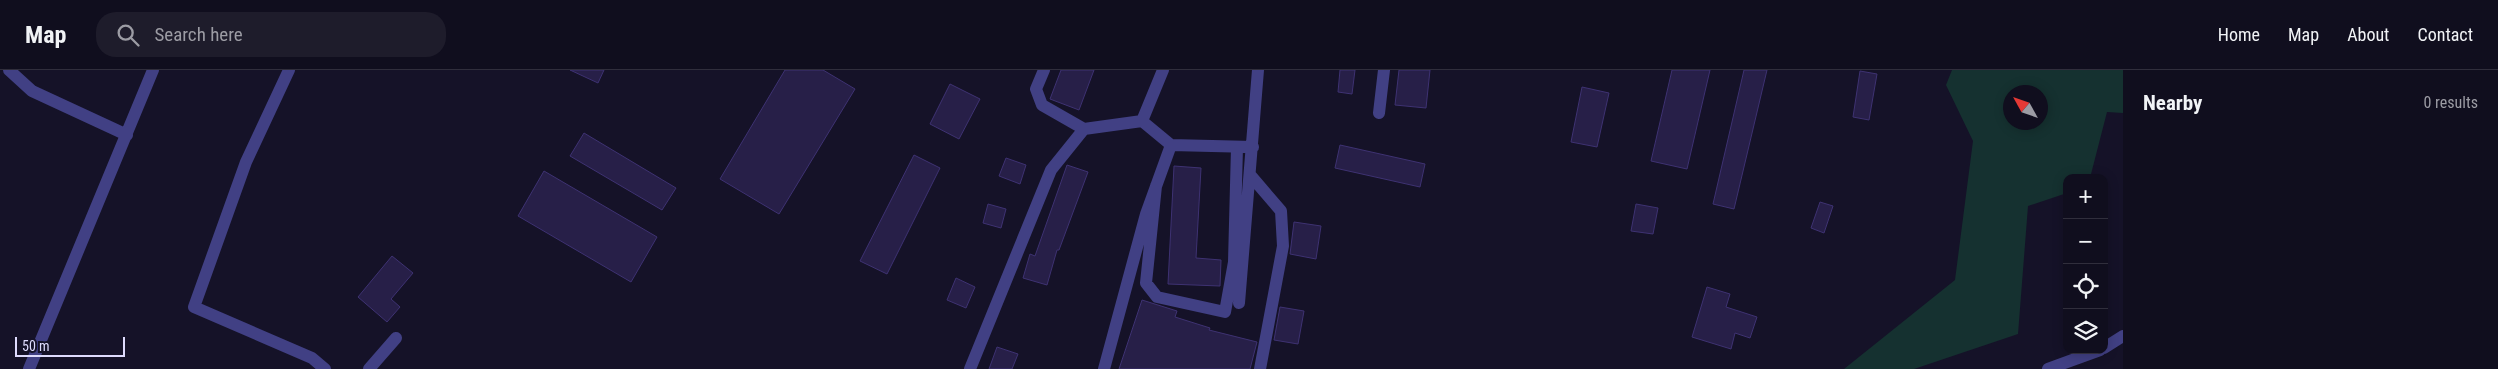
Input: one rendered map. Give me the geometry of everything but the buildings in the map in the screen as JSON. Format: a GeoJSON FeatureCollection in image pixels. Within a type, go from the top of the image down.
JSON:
{"type":"FeatureCollection","features":[{"type":"Feature","properties":{"kind":"street"},"geometry":{"type":"LineString","coordinates":[[9,70],[32,90],[127,135]]}},
{"type":"Feature","properties":{"kind":"street"},"geometry":{"type":"LineString","coordinates":[[29,369],[153,70]]}},
{"type":"Feature","properties":{"kind":"street"},"geometry":{"type":"LineString","coordinates":[[289,70],[246,162],[194,307],[312,358],[325,369]]}},
{"type":"Feature","properties":{"kind":"street"},"geometry":{"type":"LineString","coordinates":[[1044,70],[1036,89],[1042,105],[1084,128],[1142,121],[1171,145],[1253,147]]}},
{"type":"Feature","properties":{"kind":"street"},"geometry":{"type":"LineString","coordinates":[[1142,121],[1163,70]]}},
{"type":"Feature","properties":{"kind":"street"},"geometry":{"type":"LineString","coordinates":[[1239,303],[1258,70]]}},
{"type":"Feature","properties":{"kind":"street"},"geometry":{"type":"LineString","coordinates":[[1378,113],[1384,70]]}},
{"type":"Feature","properties":{"kind":"street"},"geometry":{"type":"LineString","coordinates":[[970,369],[1051,170],[1084,128]]}},
{"type":"Feature","properties":{"kind":"street"},"geometry":{"type":"LineString","coordinates":[[1104,369],[1146,214],[1171,145]]}},
{"type":"Feature","properties":{"kind":"street"},"geometry":{"type":"LineString","coordinates":[[1156,186],[1146,283],[1157,296],[1225,312],[1234,262],[1237,147]]}},
{"type":"Feature","properties":{"kind":"street"},"geometry":{"type":"LineString","coordinates":[[1250,176],[1281,211],[1283,246],[1260,369]]}},
{"type":"Feature","properties":{"kind":"street"},"geometry":{"type":"LineString","coordinates":[[2108,345],[2123,336]]}},
{"type":"Feature","properties":{"kind":"street"},"geometry":{"type":"LineString","coordinates":[[369,369],[396,338]]}},
{"type":"Feature","properties":{"kind":"street"},"geometry":{"type":"LineString","coordinates":[[2048,369],[2089,354]]}},
{"type":"Feature","properties":{"kind":"green space"},"geometry":{"type":"Polygon","coordinates":[[[1952,70],[2123,70],[2123,113],[2107,112],[2091,174],[2063,174],[2063,194],[2028,206],[2018,334],[1914,369],[1844,369],[1955,280],[1973,141],[1946,85],[1952,70]]]}}]}
